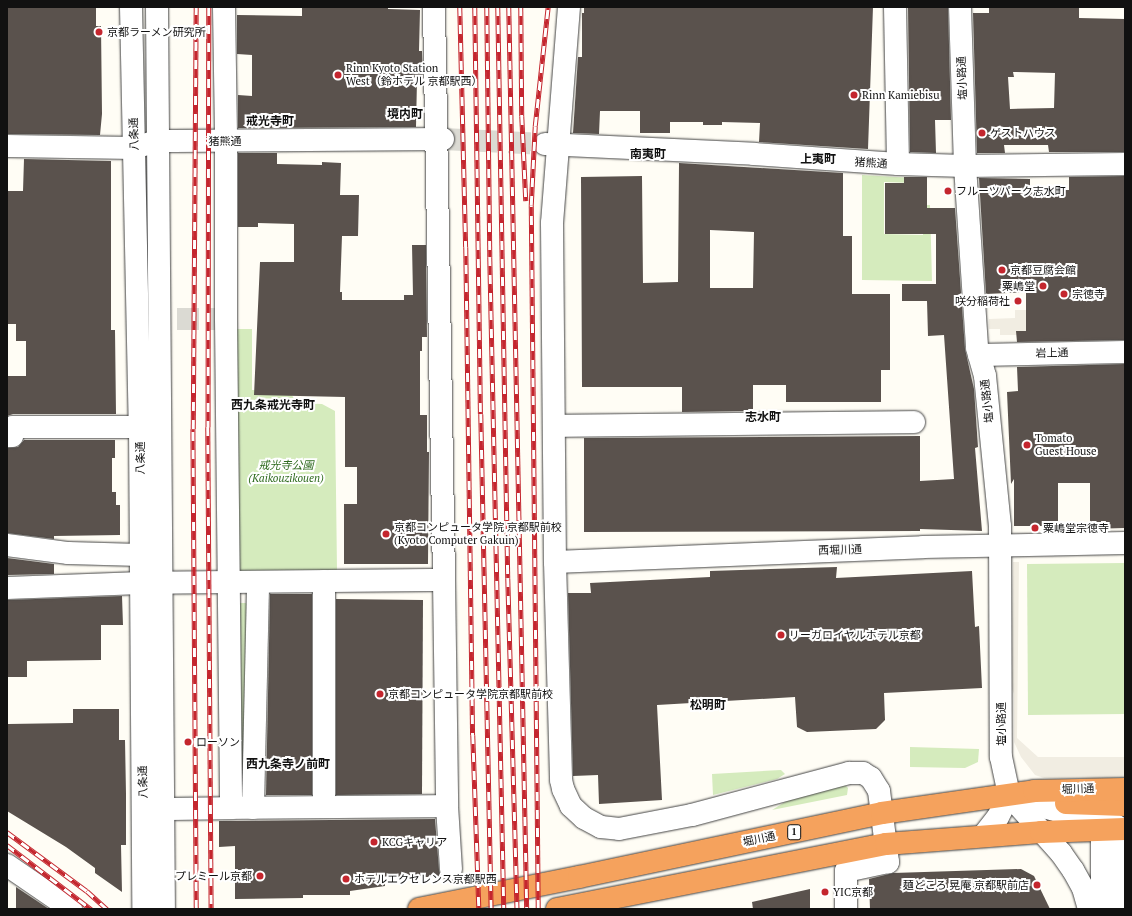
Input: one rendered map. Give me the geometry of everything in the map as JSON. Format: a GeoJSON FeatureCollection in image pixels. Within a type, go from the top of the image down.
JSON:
{"type":"FeatureCollection","features":[{"type":"Feature","properties":{"kind":"highway","name":"堀川通"},"geometry":{"type":"LineString","coordinates":[[557,909],[886,844],[1041,832],[1109,816],[1125,789]]}},
{"type":"Feature","properties":{"kind":"highway","name":"堀川通"},"geometry":{"type":"LineString","coordinates":[[419,909],[580,878],[882,813],[1034,791],[1109,816]]}},
{"type":"Feature","properties":{"kind":"highway","name":"1"},"geometry":{"type":"LineString","coordinates":[[1109,816],[1125,805]]}},
{"type":"Feature","properties":{"kind":"street","name":"八条通"},"geometry":{"type":"LineString","coordinates":[[131,7],[140,427],[140,555],[151,583],[163,809],[164,909]]}},
{"type":"Feature","properties":{"kind":"street","name":"八条通"},"geometry":{"type":"LineString","coordinates":[[143,909],[151,583],[168,318],[157,142],[157,7]]}},
{"type":"Feature","properties":{"kind":"street"},"geometry":{"type":"LineString","coordinates":[[224,7],[231,808]]}},
{"type":"Feature","properties":{"kind":"street"},"geometry":{"type":"LineString","coordinates":[[434,7],[441,140],[447,806],[451,869]]}},
{"type":"Feature","properties":{"kind":"street"},"geometry":{"type":"LineString","coordinates":[[568,7],[551,144],[555,562],[561,780],[563,789],[571,806],[584,818],[610,829],[628,828],[699,814],[854,772],[867,775],[877,786],[888,862],[846,871],[846,909]]}},
{"type":"Feature","properties":{"kind":"street"},"geometry":{"type":"LineString","coordinates":[[895,7],[898,164]]}},
{"type":"Feature","properties":{"kind":"street","name":"塩小路通"},"geometry":{"type":"LineString","coordinates":[[960,7],[965,166],[977,348],[985,376],[1000,526],[1001,757],[1009,795]]}},
{"type":"Feature","properties":{"kind":"street","name":"猪熊通"},"geometry":{"type":"LineString","coordinates":[[7,146],[134,148],[157,142],[441,140]]}},
{"type":"Feature","properties":{"kind":"street","name":"猪熊通"},"geometry":{"type":"LineString","coordinates":[[551,144],[754,154],[898,164],[965,166],[1125,164]]}},
{"type":"Feature","properties":{"kind":"street","name":"岩上通"},"geometry":{"type":"LineString","coordinates":[[979,355],[1125,352]]}},
{"type":"Feature","properties":{"kind":"street"},"geometry":{"type":"LineString","coordinates":[[554,426],[914,422]]}},
{"type":"Feature","properties":{"kind":"street"},"geometry":{"type":"LineString","coordinates":[[7,436],[12,436],[13,428],[140,427]]}},
{"type":"Feature","properties":{"kind":"street","name":"西堀川通"},"geometry":{"type":"LineString","coordinates":[[555,562],[1000,545],[1125,543]]}},
{"type":"Feature","properties":{"kind":"street"},"geometry":{"type":"LineString","coordinates":[[7,546],[68,553],[140,555]]}},
{"type":"Feature","properties":{"kind":"street"},"geometry":{"type":"LineString","coordinates":[[7,588],[151,583],[444,580]]}},
{"type":"Feature","properties":{"kind":"street"},"geometry":{"type":"LineString","coordinates":[[324,581],[324,807]]}},
{"type":"Feature","properties":{"kind":"street"},"geometry":{"type":"LineString","coordinates":[[253,808],[258,582]]}},
{"type":"Feature","properties":{"kind":"street"},"geometry":{"type":"LineString","coordinates":[[983,836],[998,817],[1009,795],[1074,870],[1083,888],[1089,909]]}},
{"type":"Feature","properties":{"kind":"street"},"geometry":{"type":"LineString","coordinates":[[163,809],[447,806]]}},
{"type":"Feature","properties":{"kind":"street"},"geometry":{"type":"LineString","coordinates":[[1102,909],[1109,816]]}},
{"type":"Feature","properties":{"kind":"street"},"geometry":{"type":"LineString","coordinates":[[1109,816],[1121,909]]}},
{"type":"Feature","properties":{"kind":"street"},"geometry":{"type":"LineString","coordinates":[[7,865],[71,909]]}},
{"type":"Feature","properties":{"kind":"green space"},"geometry":{"type":"Polygon","coordinates":[[[862,175],[913,178],[913,183],[884,182],[884,234],[923,235],[923,205],[930,205],[932,281],[862,280],[862,175]]]}},
{"type":"Feature","properties":{"kind":"green space","name":"戒光寺公園 (Kaikouzikouen)"},"geometry":{"type":"Polygon","coordinates":[[[236,329],[252,329],[252,390],[289,389],[296,403],[322,404],[335,411],[337,570],[236,571],[236,329]]]}},
{"type":"Feature","properties":{"kind":"green space"},"geometry":{"type":"Polygon","coordinates":[[[1125,563],[1125,714],[1028,715],[1027,564],[1125,563]]]}},
{"type":"Feature","properties":{"kind":"green space"},"geometry":{"type":"Polygon","coordinates":[[[233,603],[253,603],[251,802],[240,802],[233,603]]]}},
{"type":"Feature","properties":{"kind":"green space"},"geometry":{"type":"Polygon","coordinates":[[[910,747],[979,749],[978,762],[965,768],[910,767],[910,747]]]}},
{"type":"Feature","properties":{"kind":"green space"},"geometry":{"type":"Polygon","coordinates":[[[781,770],[785,774],[777,779],[713,795],[712,774],[781,770]]]}},
{"type":"Feature","properties":{"kind":"green space"},"geometry":{"type":"Polygon","coordinates":[[[844,784],[848,788],[847,795],[772,810],[788,800],[844,784]]]}},
{"type":"Feature","properties":{"kind":"shaded area"},"geometry":{"type":"Polygon","coordinates":[[[1015,310],[1057,310],[1030,335],[1000,335],[1000,329],[989,329],[989,319],[1015,318],[1015,310]]]}},
{"type":"Feature","properties":{"kind":"shaded area"},"geometry":{"type":"Polygon","coordinates":[[[1013,562],[1019,562],[1017,738],[1038,757],[1125,757],[1125,778],[1044,778],[1035,775],[1021,757],[1014,742],[1014,694],[1011,686],[1013,562]]]}},
{"type":"Feature","properties":{"kind":"building"},"geometry":{"type":"Polygon","coordinates":[[[7,7],[96,7],[96,26],[101,26],[102,114],[100,135],[7,134],[7,7]]]}},
{"type":"Feature","properties":{"kind":"building"},"geometry":{"type":"Polygon","coordinates":[[[302,7],[388,7],[388,9],[420,10],[419,51],[422,51],[423,80],[417,80],[416,127],[238,128],[238,95],[252,96],[252,55],[237,54],[237,15],[302,16],[302,7]]]}},
{"type":"Feature","properties":{"kind":"building"},"geometry":{"type":"Polygon","coordinates":[[[584,7],[873,7],[868,149],[759,142],[760,123],[722,122],[722,125],[703,125],[703,122],[670,122],[670,133],[640,133],[640,111],[600,111],[599,134],[573,133],[578,57],[582,57],[582,13],[584,13],[584,7]]]}},
{"type":"Feature","properties":{"kind":"building"},"geometry":{"type":"Polygon","coordinates":[[[908,7],[948,7],[951,120],[935,120],[936,153],[910,152],[908,7]]]}},
{"type":"Feature","properties":{"kind":"building"},"geometry":{"type":"Polygon","coordinates":[[[989,7],[1079,7],[1079,18],[1125,19],[1125,152],[1049,152],[1048,145],[1004,145],[1005,153],[977,153],[973,13],[989,13],[989,7]],[[1013,72],[1014,77],[1008,77],[1010,109],[1054,108],[1055,73],[1013,72]]]}},
{"type":"Feature","properties":{"kind":"building"},"geometry":{"type":"Polygon","coordinates":[[[238,153],[277,153],[277,164],[322,165],[322,162],[341,163],[340,195],[359,195],[358,236],[342,236],[340,292],[342,292],[342,300],[404,300],[404,295],[413,295],[412,245],[426,245],[427,337],[422,337],[422,351],[420,351],[420,415],[427,415],[427,452],[429,452],[428,564],[344,564],[344,504],[357,504],[357,467],[345,467],[345,397],[254,395],[260,262],[294,262],[294,224],[258,223],[258,227],[238,227],[238,153]]]}},
{"type":"Feature","properties":{"kind":"building"},"geometry":{"type":"Polygon","coordinates":[[[24,159],[111,161],[111,330],[115,330],[116,414],[13,414],[7,416],[7,376],[26,376],[26,341],[16,341],[16,324],[7,324],[7,191],[23,191],[24,159]]]}},
{"type":"Feature","properties":{"kind":"building"},"geometry":{"type":"Polygon","coordinates":[[[679,163],[843,173],[843,236],[852,236],[852,294],[890,294],[890,370],[881,370],[881,402],[786,402],[786,385],[753,385],[753,411],[682,412],[682,387],[582,387],[581,177],[642,176],[643,283],[678,282],[679,163]],[[710,230],[710,288],[753,288],[754,232],[710,230]]]}},
{"type":"Feature","properties":{"kind":"building"},"geometry":{"type":"Polygon","coordinates":[[[1125,176],[1125,340],[1017,342],[1016,331],[1026,331],[1026,292],[986,294],[979,178],[1030,179],[1030,190],[1069,190],[1069,177],[1125,176]]]}},
{"type":"Feature","properties":{"kind":"building"},"geometry":{"type":"Polygon","coordinates":[[[904,177],[927,177],[927,208],[955,208],[965,349],[974,389],[978,447],[975,448],[982,531],[920,529],[920,531],[584,532],[584,438],[920,436],[920,481],[954,479],[944,335],[928,336],[927,301],[902,301],[902,284],[936,284],[936,234],[885,234],[885,183],[904,183],[904,177]]]}},
{"type":"Feature","properties":{"kind":"building"},"geometry":{"type":"Polygon","coordinates":[[[1125,364],[1125,528],[1090,529],[1090,483],[1058,483],[1058,526],[1014,526],[1014,479],[1011,484],[1007,392],[1018,391],[1017,367],[1125,364]]]}},
{"type":"Feature","properties":{"kind":"building"},"geometry":{"type":"Polygon","coordinates":[[[24,440],[115,440],[115,458],[112,458],[112,492],[116,492],[116,505],[120,505],[120,535],[54,536],[54,539],[7,533],[7,448],[18,447],[24,440]]]}},
{"type":"Feature","properties":{"kind":"building"},"geometry":{"type":"Polygon","coordinates":[[[7,558],[54,564],[54,574],[7,575],[7,558]]]}},
{"type":"Feature","properties":{"kind":"building"},"geometry":{"type":"Polygon","coordinates":[[[837,567],[836,578],[972,571],[975,627],[979,626],[982,688],[884,693],[885,720],[876,729],[807,732],[797,727],[795,697],[657,705],[662,800],[599,804],[598,775],[573,776],[568,593],[591,593],[590,583],[710,577],[710,571],[837,567]]]}},
{"type":"Feature","properties":{"kind":"building"},"geometry":{"type":"Polygon","coordinates":[[[270,594],[312,594],[312,795],[266,795],[270,594]]]}},
{"type":"Feature","properties":{"kind":"building"},"geometry":{"type":"Polygon","coordinates":[[[122,596],[123,625],[101,625],[101,660],[27,661],[27,677],[7,677],[7,600],[122,596]]]}},
{"type":"Feature","properties":{"kind":"building","name":"京都コンピュータ学院京都駅前校"},"geometry":{"type":"Polygon","coordinates":[[[336,599],[423,600],[422,794],[336,795],[336,599]]]}},
{"type":"Feature","properties":{"kind":"building"},"geometry":{"type":"Polygon","coordinates":[[[73,709],[119,709],[119,740],[125,740],[126,794],[126,845],[121,845],[122,892],[95,873],[95,868],[66,847],[7,811],[8,724],[73,723],[73,709]]]}},
{"type":"Feature","properties":{"kind":"building"},"geometry":{"type":"Polygon","coordinates":[[[435,819],[439,870],[441,877],[385,877],[385,886],[350,891],[350,895],[303,895],[303,898],[235,899],[235,846],[219,847],[219,821],[435,819]]]}},
{"type":"Feature","properties":{"kind":"building"},"geometry":{"type":"Polygon","coordinates":[[[1021,869],[1034,876],[1050,909],[870,909],[869,879],[893,873],[1021,869]]]}},
{"type":"Feature","properties":{"kind":"building"},"geometry":{"type":"Polygon","coordinates":[[[16,887],[49,909],[16,909],[16,887]]]}},
{"type":"Feature","properties":{"kind":"building"},"geometry":{"type":"Polygon","coordinates":[[[810,889],[810,909],[753,909],[752,902],[810,889]]]}},
{"type":"Feature","properties":{"kind":"tunnel"},"geometry":{"type":"LineString","coordinates":[[443,139],[545,144]]}},
{"type":"Feature","properties":{"kind":"tunnel"},"geometry":{"type":"LineString","coordinates":[[177,319],[226,319]]}},
{"type":"Feature","properties":{"kind":"railway"},"geometry":{"type":"LineString","coordinates":[[196,7],[193,429],[196,909]]}},
{"type":"Feature","properties":{"kind":"railway"},"geometry":{"type":"LineString","coordinates":[[209,7],[208,427],[211,909]]}},
{"type":"Feature","properties":{"kind":"railway"},"geometry":{"type":"LineString","coordinates":[[460,7],[466,247],[473,735],[479,909]]}},
{"type":"Feature","properties":{"kind":"railway"},"geometry":{"type":"LineString","coordinates":[[475,7],[481,414],[491,909]]}},
{"type":"Feature","properties":{"kind":"railway"},"geometry":{"type":"LineString","coordinates":[[487,7],[490,257],[504,909]]}},
{"type":"Feature","properties":{"kind":"railway"},"geometry":{"type":"LineString","coordinates":[[498,7],[508,578],[517,909]]}},
{"type":"Feature","properties":{"kind":"railway"},"geometry":{"type":"LineString","coordinates":[[509,7],[527,909]]}},
{"type":"Feature","properties":{"kind":"railway"},"geometry":{"type":"LineString","coordinates":[[521,7],[522,116],[526,201]]}},
{"type":"Feature","properties":{"kind":"railway"},"geometry":{"type":"LineString","coordinates":[[538,909],[531,205],[535,126],[548,7]]}},
{"type":"Feature","properties":{"kind":"railway"},"geometry":{"type":"LineString","coordinates":[[7,832],[87,891],[107,909]]}},
{"type":"Feature","properties":{"kind":"railway"},"geometry":{"type":"LineString","coordinates":[[7,845],[91,909]]}},
{"type":"Feature","properties":{"kind":"place","name":"京都ラーメン研究所"},"geometry":{"type":"Point","coordinates":[99,32]}},
{"type":"Feature","properties":{"kind":"place","name":"Rinn Kyoto Station West（鈴ホテル 京都駅西）"},"geometry":{"type":"Point","coordinates":[338,75]}},
{"type":"Feature","properties":{"kind":"place","name":"Rinn Kamiebisu"},"geometry":{"type":"Point","coordinates":[854,95]}},
{"type":"Feature","properties":{"kind":"place","name":"ゲストハウス"},"geometry":{"type":"Point","coordinates":[982,133]}},
{"type":"Feature","properties":{"kind":"place","name":"フルーツパーク志水町"},"geometry":{"type":"Point","coordinates":[948,191]}},
{"type":"Feature","properties":{"kind":"place","name":"京都豆腐会館"},"geometry":{"type":"Point","coordinates":[1002,270]}},
{"type":"Feature","properties":{"kind":"place","name":"粟嶋堂"},"geometry":{"type":"Point","coordinates":[1043,286]}},
{"type":"Feature","properties":{"kind":"place","name":"宗徳寺"},"geometry":{"type":"Point","coordinates":[1064,294]}},
{"type":"Feature","properties":{"kind":"place","name":"咲分稲荷社"},"geometry":{"type":"Point","coordinates":[1018,301]}},
{"type":"Feature","properties":{"kind":"place","name":"Tomato Guest House"},"geometry":{"type":"Point","coordinates":[1027,445]}},
{"type":"Feature","properties":{"kind":"place","name":"粟嶋堂宗徳寺"},"geometry":{"type":"Point","coordinates":[1035,528]}},
{"type":"Feature","properties":{"kind":"place","name":"京都コンピュータ学院 京都駅前校 (Kyoto Computer Gakuin)"},"geometry":{"type":"Point","coordinates":[386,534]}},
{"type":"Feature","properties":{"kind":"place","name":"リーガロイヤルホテル京都"},"geometry":{"type":"Point","coordinates":[781,635]}},
{"type":"Feature","properties":{"kind":"place","name":"京都コンピュータ学院京都駅前校"},"geometry":{"type":"Point","coordinates":[380,694]}},
{"type":"Feature","properties":{"kind":"place","name":"ローソン"},"geometry":{"type":"Point","coordinates":[188,742]}},
{"type":"Feature","properties":{"kind":"place","name":"KCGキャリア"},"geometry":{"type":"Point","coordinates":[374,842]}},
{"type":"Feature","properties":{"kind":"place","name":"プレミール京都"},"geometry":{"type":"Point","coordinates":[260,876]}},
{"type":"Feature","properties":{"kind":"place","name":"ホテルエクセレンス京都駅西"},"geometry":{"type":"Point","coordinates":[346,879]}},
{"type":"Feature","properties":{"kind":"place","name":"麺どころ 晃庵 京都駅前店"},"geometry":{"type":"Point","coordinates":[1037,885]}},
{"type":"Feature","properties":{"kind":"place","name":"YIC京都"},"geometry":{"type":"Point","coordinates":[825,892]}},
{"type":"Feature","properties":{"kind":"district","name":"境内町"},"geometry":{"type":"Point","coordinates":[405,114]}},
{"type":"Feature","properties":{"kind":"district","name":"戒光寺町"},"geometry":{"type":"Point","coordinates":[270,121]}},
{"type":"Feature","properties":{"kind":"district","name":"南夷町"},"geometry":{"type":"Point","coordinates":[648,154]}},
{"type":"Feature","properties":{"kind":"district","name":"上夷町"},"geometry":{"type":"Point","coordinates":[818,159]}},
{"type":"Feature","properties":{"kind":"district","name":"西九条戒光寺町"},"geometry":{"type":"Point","coordinates":[273,405]}},
{"type":"Feature","properties":{"kind":"district","name":"志水町"},"geometry":{"type":"Point","coordinates":[763,417]}},
{"type":"Feature","properties":{"kind":"district","name":"松明町"},"geometry":{"type":"Point","coordinates":[708,705]}},
{"type":"Feature","properties":{"kind":"district","name":"西九条寺ノ前町"},"geometry":{"type":"Point","coordinates":[288,764]}}]}
